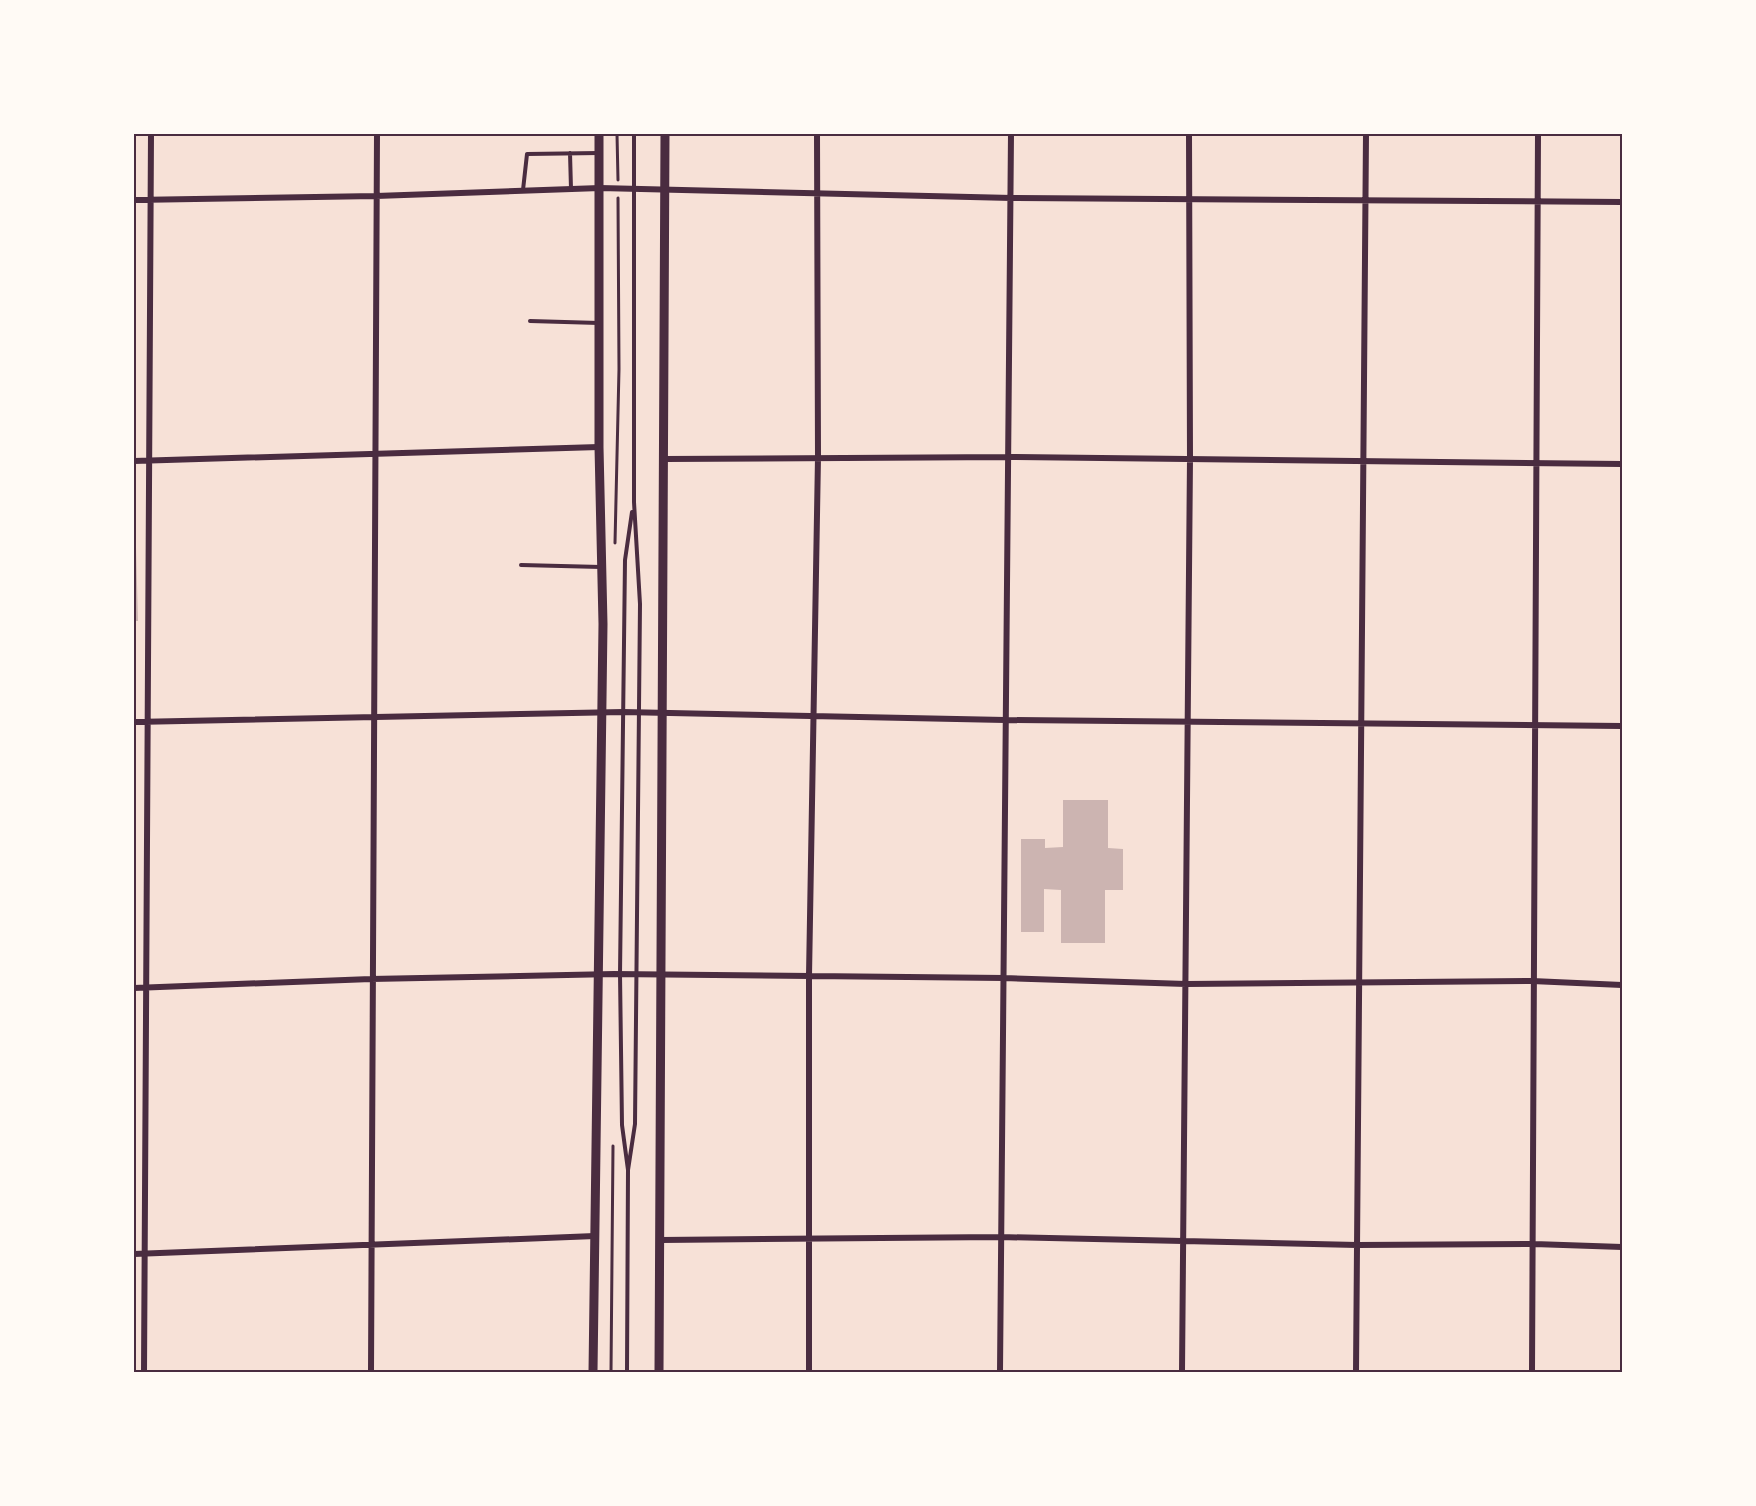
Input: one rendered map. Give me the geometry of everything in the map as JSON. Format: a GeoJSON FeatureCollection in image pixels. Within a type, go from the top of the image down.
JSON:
{"type":"FeatureCollection","features":[{"type":"Feature","properties":{"kind":"street"},"geometry":{"type":"LineString","coordinates":[[144,1372],[148,988],[147,722],[151,134]]}},
{"type":"Feature","properties":{"kind":"street"},"geometry":{"type":"LineString","coordinates":[[371,1372],[370,979],[377,455],[376,134]]}},
{"type":"Feature","properties":{"kind":"street"},"geometry":{"type":"LineString","coordinates":[[593,1372],[600,712],[603,624],[599,447],[599,134]]}},
{"type":"Feature","properties":{"kind":"street"},"geometry":{"type":"LineString","coordinates":[[659,1372],[663,975],[665,134]]}},
{"type":"Feature","properties":{"kind":"street"},"geometry":{"type":"LineString","coordinates":[[809,1372],[809,976],[818,457],[817,134]]}},
{"type":"Feature","properties":{"kind":"street"},"geometry":{"type":"LineString","coordinates":[[1000,1372],[1011,134]]}},
{"type":"Feature","properties":{"kind":"street"},"geometry":{"type":"LineString","coordinates":[[1182,1372],[1185,1240],[1186,721],[1190,458],[1189,134]]}},
{"type":"Feature","properties":{"kind":"street"},"geometry":{"type":"LineString","coordinates":[[1356,1372],[1366,134]]}},
{"type":"Feature","properties":{"kind":"street"},"geometry":{"type":"LineString","coordinates":[[1532,1372],[1538,134]]}},
{"type":"Feature","properties":{"kind":"street"},"geometry":{"type":"LineString","coordinates":[[134,200],[665,188],[1012,198],[1623,201]]}},
{"type":"Feature","properties":{"kind":"street"},"geometry":{"type":"LineString","coordinates":[[134,461],[599,447]]}},
{"type":"Feature","properties":{"kind":"street"},"geometry":{"type":"LineString","coordinates":[[665,459],[1008,456],[1623,464]]}},
{"type":"Feature","properties":{"kind":"street"},"geometry":{"type":"LineString","coordinates":[[134,722],[639,712],[1005,720],[1535,727],[1623,726]]}},
{"type":"Feature","properties":{"kind":"street"},"geometry":{"type":"LineString","coordinates":[[134,988],[370,979],[598,974],[1004,978],[1186,984],[1533,981],[1623,985]]}},
{"type":"Feature","properties":{"kind":"street"},"geometry":{"type":"LineString","coordinates":[[134,1254],[595,1236]]}},
{"type":"Feature","properties":{"kind":"street"},"geometry":{"type":"LineString","coordinates":[[661,1240],[1000,1237],[1357,1245],[1534,1244],[1623,1247]]}},
{"type":"Feature","properties":{"kind":"lane"},"geometry":{"type":"LineString","coordinates":[[628,1170],[635,1124],[640,604],[634,502],[634,134]]}},
{"type":"Feature","properties":{"kind":"lane"},"geometry":{"type":"LineString","coordinates":[[570,153],[571,189]]}},
{"type":"Feature","properties":{"kind":"lane"},"geometry":{"type":"LineString","coordinates":[[523,191],[526,154],[599,153]]}},
{"type":"Feature","properties":{"kind":"lane"},"geometry":{"type":"LineString","coordinates":[[530,321],[599,323]]}},
{"type":"Feature","properties":{"kind":"lane"},"geometry":{"type":"LineString","coordinates":[[627,1372],[628,1170],[622,1125],[620,974],[626,560],[634,502]]}},
{"type":"Feature","properties":{"kind":"lane"},"geometry":{"type":"LineString","coordinates":[[521,565],[602,567]]}},
{"type":"Feature","properties":{"kind":"building"},"geometry":{"type":"Polygon","coordinates":[[[135,510],[138,621],[134,621],[135,510]]]}},
{"type":"Feature","properties":{"kind":"building"},"geometry":{"type":"Polygon","coordinates":[[[1063,800],[1108,800],[1108,848],[1123,849],[1123,890],[1105,890],[1105,943],[1061,943],[1061,890],[1044,889],[1044,932],[1021,932],[1021,839],[1045,839],[1045,848],[1063,847],[1063,800]]]}}]}
